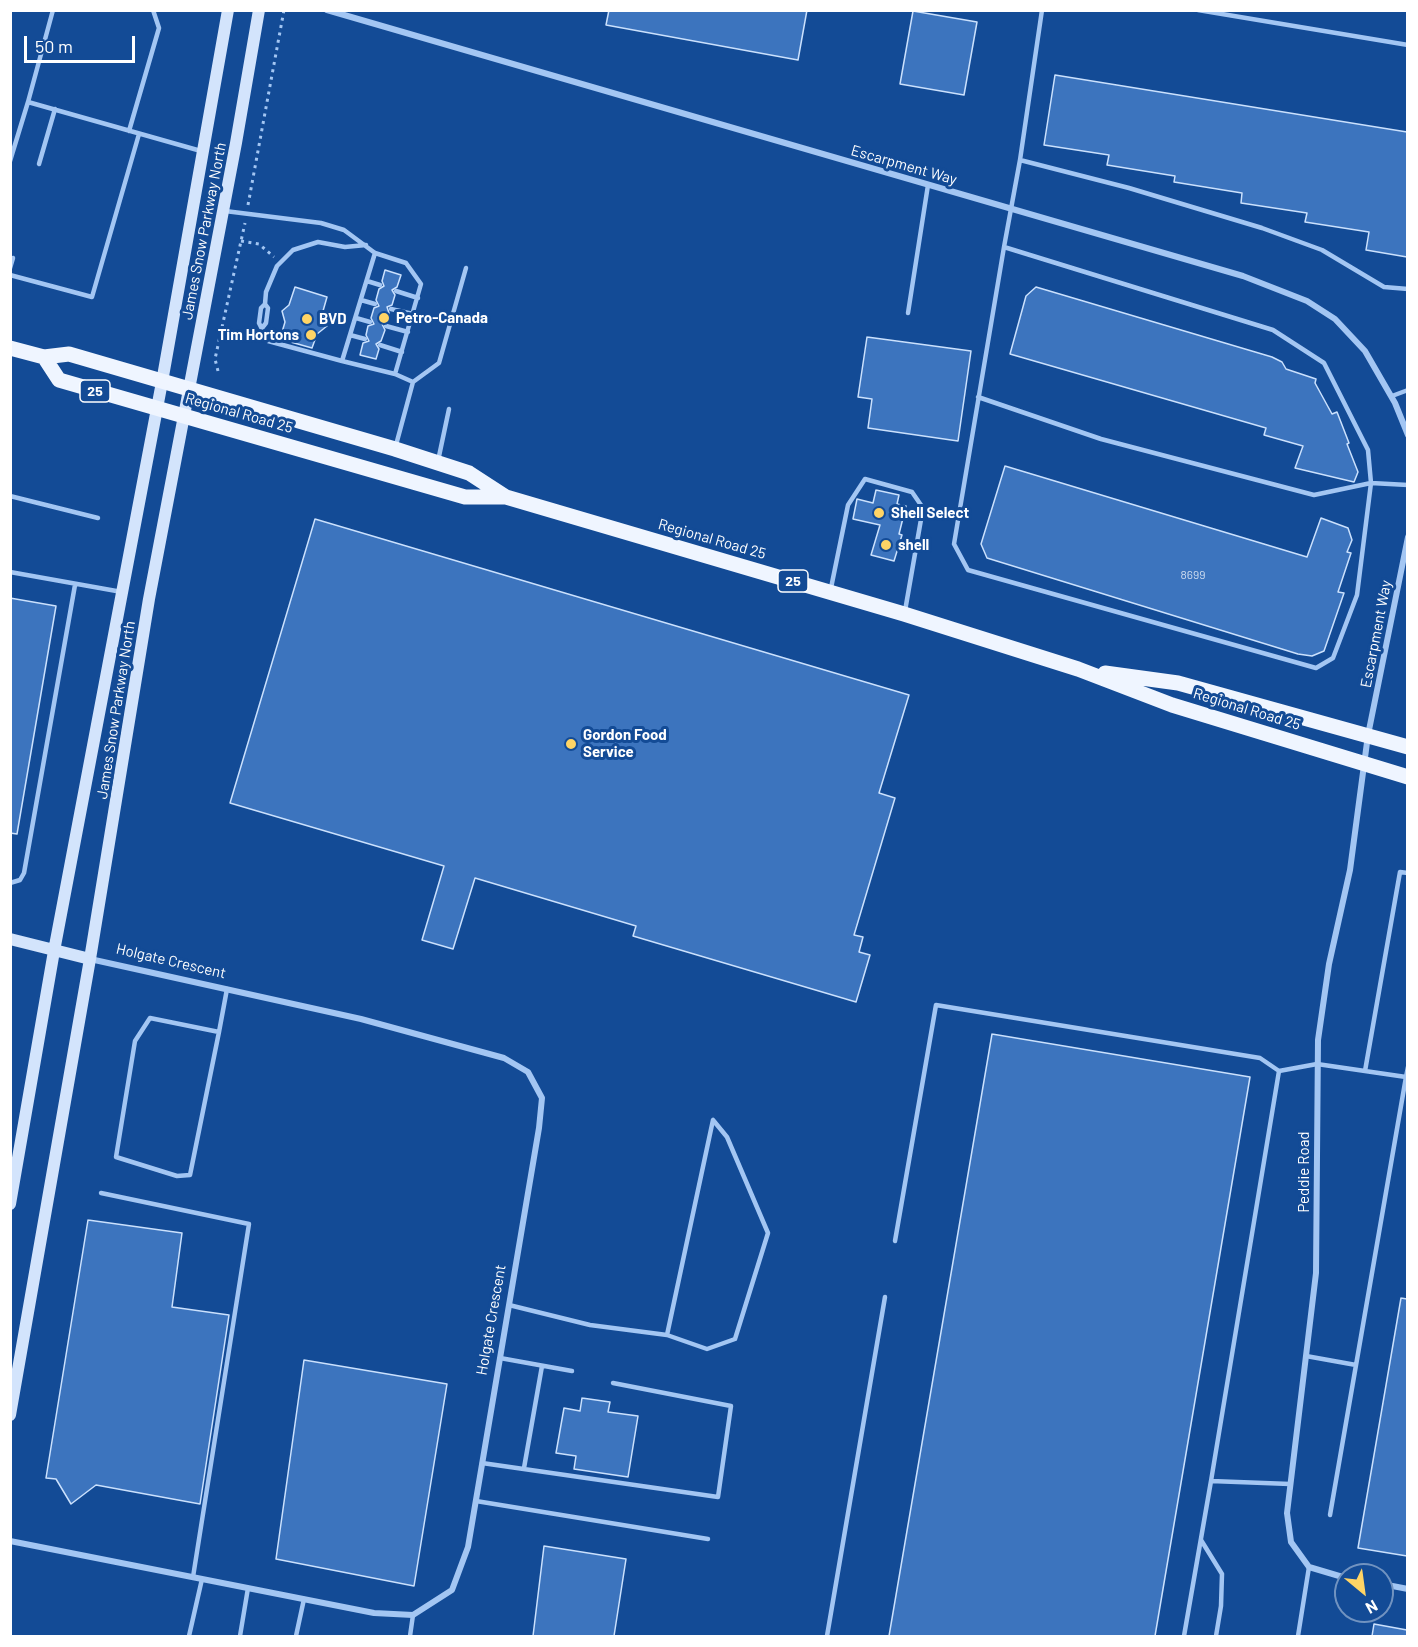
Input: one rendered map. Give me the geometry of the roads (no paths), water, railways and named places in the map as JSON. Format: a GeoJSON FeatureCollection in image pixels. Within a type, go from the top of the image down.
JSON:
{"type":"FeatureCollection","features":[{"type":"Feature","properties":{"kind":"main road","name":"James Snow Parkway North"},"geometry":{"type":"LineString","coordinates":[[10,1204],[54,951],[162,382],[228,10]]}},
{"type":"Feature","properties":{"kind":"main road","name":"James Snow Parkway North"},"geometry":{"type":"LineString","coordinates":[[10,1415],[90,958],[149,599],[259,10]]}},
{"type":"Feature","properties":{"kind":"main road","name":"Regional Road 25"},"geometry":{"type":"LineString","coordinates":[[10,348],[44,357],[69,354],[395,449],[469,472],[506,497]]}},
{"type":"Feature","properties":{"kind":"main road","name":"Regional Road 25"},"geometry":{"type":"LineString","coordinates":[[44,357],[59,380],[465,497],[506,497],[831,592],[1078,669],[1172,705],[1407,777]]}},
{"type":"Feature","properties":{"kind":"main road","name":"Regional Road 25"},"geometry":{"type":"LineString","coordinates":[[1078,669],[1178,683],[1407,747]]}},
{"type":"Feature","properties":{"kind":"main road","name":"Holgate Crescent"},"geometry":{"type":"LineString","coordinates":[[10,939],[90,958]]}},
{"type":"Feature","properties":{"kind":"street","name":"Escarpment Way"},"geometry":{"type":"LineString","coordinates":[[327,10],[1243,276],[1307,300],[1335,320],[1365,351],[1392,396],[1407,431]]}},
{"type":"Feature","properties":{"kind":"street","name":"Escarpment Way"},"geometry":{"type":"LineString","coordinates":[[1368,735],[1407,537]]}},
{"type":"Feature","properties":{"kind":"street","name":"Peddie Road"},"geometry":{"type":"LineString","coordinates":[[1309,1567],[1291,1542],[1287,1513],[1316,1273],[1317,1040],[1329,964],[1350,870],[1368,735]]}},
{"type":"Feature","properties":{"kind":"street","name":"Holgate Crescent"},"geometry":{"type":"LineString","coordinates":[[90,958],[361,1019],[504,1058],[528,1072],[542,1098],[468,1547],[452,1590],[413,1615]]}},
{"type":"Feature","properties":{"kind":"street"},"geometry":{"type":"LineString","coordinates":[[10,1541],[374,1613],[413,1615]]}},
{"type":"Feature","properties":{"kind":"street"},"geometry":{"type":"LineString","coordinates":[[1309,1567],[1334,1574]]}},
{"type":"Feature","properties":{"kind":"lane"},"geometry":{"type":"LineString","coordinates":[[10,161],[53,10]]}},
{"type":"Feature","properties":{"kind":"lane"},"geometry":{"type":"LineString","coordinates":[[129,131],[159,28],[153,10]]}},
{"type":"Feature","properties":{"kind":"lane"},"geometry":{"type":"LineString","coordinates":[[1004,247],[1273,330],[1324,363],[1368,450],[1371,483],[1357,595],[1333,658],[1316,668],[968,570],[954,544],[1010,209],[1020,160],[1042,10]]}},
{"type":"Feature","properties":{"kind":"lane"},"geometry":{"type":"LineString","coordinates":[[1198,10],[1407,45]]}},
{"type":"Feature","properties":{"kind":"lane"},"geometry":{"type":"LineString","coordinates":[[28,102],[203,151]]}},
{"type":"Feature","properties":{"kind":"lane"},"geometry":{"type":"LineString","coordinates":[[39,164],[55,109]]}},
{"type":"Feature","properties":{"kind":"lane"},"geometry":{"type":"LineString","coordinates":[[10,275],[92,297],[139,134]]}},
{"type":"Feature","properties":{"kind":"lane"},"geometry":{"type":"LineString","coordinates":[[1020,160],[1129,188],[1262,228],[1322,250],[1384,287],[1407,288]]}},
{"type":"Feature","properties":{"kind":"lane"},"geometry":{"type":"LineString","coordinates":[[908,313],[928,185]]}},
{"type":"Feature","properties":{"kind":"lane"},"geometry":{"type":"LineString","coordinates":[[223,211],[321,223],[344,230],[375,253],[406,263],[422,284],[395,374]]}},
{"type":"Feature","properties":{"kind":"lane"},"geometry":{"type":"LineString","coordinates":[[366,245],[345,247],[318,242],[293,250],[280,263],[266,292],[267,323],[262,328],[268,341],[395,374],[413,382]]}},
{"type":"Feature","properties":{"kind":"lane"},"geometry":{"type":"LineString","coordinates":[[342,361],[375,253]]}},
{"type":"Feature","properties":{"kind":"lane"},"geometry":{"type":"LineString","coordinates":[[10,268],[13,258]]}},
{"type":"Feature","properties":{"kind":"lane"},"geometry":{"type":"LineString","coordinates":[[395,449],[413,382],[439,363],[466,268]]}},
{"type":"Feature","properties":{"kind":"lane"},"geometry":{"type":"LineString","coordinates":[[367,281],[380,285]]}},
{"type":"Feature","properties":{"kind":"lane"},"geometry":{"type":"LineString","coordinates":[[396,291],[418,298]]}},
{"type":"Feature","properties":{"kind":"lane"},"geometry":{"type":"LineString","coordinates":[[361,300],[375,303]]}},
{"type":"Feature","properties":{"kind":"lane"},"geometry":{"type":"LineString","coordinates":[[391,309],[413,314]]}},
{"type":"Feature","properties":{"kind":"lane"},"geometry":{"type":"LineString","coordinates":[[356,318],[370,322]]}},
{"type":"Feature","properties":{"kind":"lane"},"geometry":{"type":"LineString","coordinates":[[386,326],[408,332]]}},
{"type":"Feature","properties":{"kind":"lane"},"geometry":{"type":"LineString","coordinates":[[350,335],[365,339]]}},
{"type":"Feature","properties":{"kind":"lane"},"geometry":{"type":"LineString","coordinates":[[380,345],[402,352]]}},
{"type":"Feature","properties":{"kind":"lane"},"geometry":{"type":"LineString","coordinates":[[1392,396],[1407,390]]}},
{"type":"Feature","properties":{"kind":"lane"},"geometry":{"type":"LineString","coordinates":[[978,397],[1101,439],[1314,495],[1371,483],[1407,485]]}},
{"type":"Feature","properties":{"kind":"lane"},"geometry":{"type":"LineString","coordinates":[[437,463],[449,409]]}},
{"type":"Feature","properties":{"kind":"lane"},"geometry":{"type":"LineString","coordinates":[[831,592],[848,505],[865,479],[912,492],[922,508],[904,614]]}},
{"type":"Feature","properties":{"kind":"lane"},"geometry":{"type":"LineString","coordinates":[[10,496],[98,518]]}},
{"type":"Feature","properties":{"kind":"lane"},"geometry":{"type":"LineString","coordinates":[[10,572],[122,592]]}},
{"type":"Feature","properties":{"kind":"lane"},"geometry":{"type":"LineString","coordinates":[[10,883],[20,880],[24,873],[75,585]]}},
{"type":"Feature","properties":{"kind":"lane"},"geometry":{"type":"LineString","coordinates":[[1365,1071],[1400,872],[1407,873]]}},
{"type":"Feature","properties":{"kind":"lane"},"geometry":{"type":"LineString","coordinates":[[219,1032],[150,1018],[135,1041],[116,1157],[177,1176],[190,1175],[219,1032],[227,989]]}},
{"type":"Feature","properties":{"kind":"lane"},"geometry":{"type":"LineString","coordinates":[[895,1241],[936,1005],[1260,1058],[1279,1071],[1317,1064],[1406,1077]]}},
{"type":"Feature","properties":{"kind":"lane"},"geometry":{"type":"LineString","coordinates":[[1330,1515],[1407,1067]]}},
{"type":"Feature","properties":{"kind":"lane"},"geometry":{"type":"LineString","coordinates":[[1184,1636],[1279,1071]]}},
{"type":"Feature","properties":{"kind":"lane"},"geometry":{"type":"LineString","coordinates":[[509,1305],[590,1325],[667,1335],[707,1349],[735,1339],[768,1233],[727,1137],[713,1120],[667,1335]]}},
{"type":"Feature","properties":{"kind":"lane"},"geometry":{"type":"LineString","coordinates":[[100,1193],[249,1224],[193,1577]]}},
{"type":"Feature","properties":{"kind":"lane"},"geometry":{"type":"LineString","coordinates":[[827,1636],[885,1297]]}},
{"type":"Feature","properties":{"kind":"lane"},"geometry":{"type":"LineString","coordinates":[[1306,1356],[1356,1365]]}},
{"type":"Feature","properties":{"kind":"lane"},"geometry":{"type":"LineString","coordinates":[[500,1358],[572,1371]]}},
{"type":"Feature","properties":{"kind":"lane"},"geometry":{"type":"LineString","coordinates":[[524,1468],[542,1365]]}},
{"type":"Feature","properties":{"kind":"lane"},"geometry":{"type":"LineString","coordinates":[[482,1463],[718,1497],[731,1406],[613,1383]]}},
{"type":"Feature","properties":{"kind":"lane"},"geometry":{"type":"LineString","coordinates":[[1211,1481],[1290,1484]]}},
{"type":"Feature","properties":{"kind":"lane"},"geometry":{"type":"LineString","coordinates":[[476,1501],[708,1539]]}},
{"type":"Feature","properties":{"kind":"lane"},"geometry":{"type":"LineString","coordinates":[[1201,1540],[1222,1574],[1221,1606],[1216,1636]]}},
{"type":"Feature","properties":{"kind":"lane"},"geometry":{"type":"LineString","coordinates":[[1298,1636],[1309,1567]]}},
{"type":"Feature","properties":{"kind":"lane"},"geometry":{"type":"LineString","coordinates":[[189,1636],[202,1579]]}},
{"type":"Feature","properties":{"kind":"lane"},"geometry":{"type":"LineString","coordinates":[[240,1636],[248,1588]]}},
{"type":"Feature","properties":{"kind":"lane"},"geometry":{"type":"LineString","coordinates":[[296,1636],[304,1599]]}},
{"type":"Feature","properties":{"kind":"lane"},"geometry":{"type":"LineString","coordinates":[[410,1636],[413,1615]]}},
{"type":"Feature","properties":{"kind":"place","name":"Petro-Canada"},"geometry":{"type":"Point","coordinates":[384,318]}},
{"type":"Feature","properties":{"kind":"place","name":"BVD"},"geometry":{"type":"Point","coordinates":[307,319]}},
{"type":"Feature","properties":{"kind":"place","name":"Tim Hortons"},"geometry":{"type":"Point","coordinates":[311,335]}},
{"type":"Feature","properties":{"kind":"place","name":"Shell Select"},"geometry":{"type":"Point","coordinates":[879,513]}},
{"type":"Feature","properties":{"kind":"place","name":"shell"},"geometry":{"type":"Point","coordinates":[886,545]}},
{"type":"Feature","properties":{"kind":"place","name":"Gordon Food Service"},"geometry":{"type":"Point","coordinates":[571,744]}}]}
